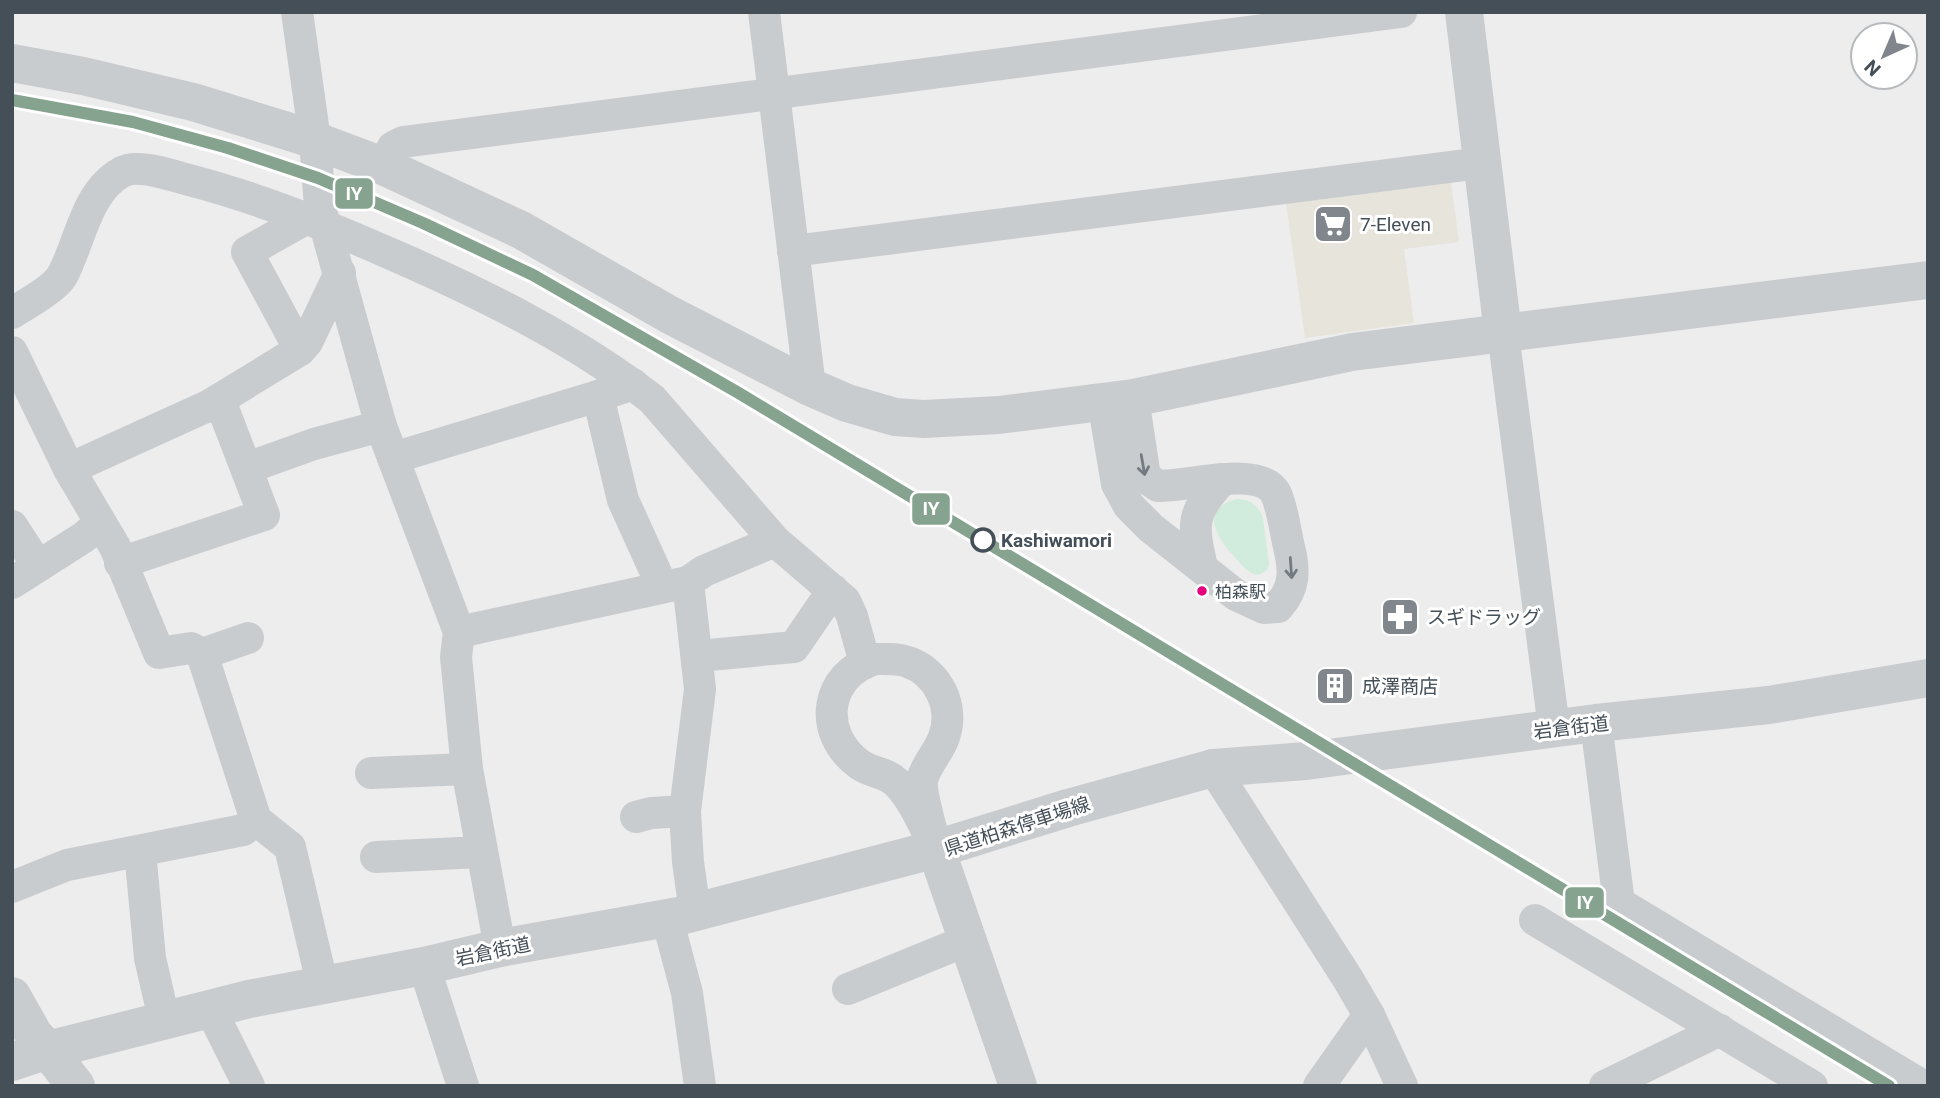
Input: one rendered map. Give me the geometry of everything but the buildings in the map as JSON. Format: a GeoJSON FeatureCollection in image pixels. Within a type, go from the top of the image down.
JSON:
{"type":"FeatureCollection","features":[{"type":"Feature","properties":{"kind":"main road","name":"県道柏森停車場線"},"geometry":{"type":"LineString","coordinates":[[1018,1086],[936,849],[1068,808],[1213,768]]}},
{"type":"Feature","properties":{"kind":"main road"},"geometry":{"type":"LineString","coordinates":[[12,996],[34,1035],[48,1050],[12,1062]]}},
{"type":"Feature","properties":{"kind":"street"},"geometry":{"type":"LineString","coordinates":[[297,12],[315,140],[320,207],[317,222],[340,273],[381,426],[459,632],[456,657],[467,769],[500,948]]}},
{"type":"Feature","properties":{"kind":"street"},"geometry":{"type":"LineString","coordinates":[[764,12],[810,387]]}},
{"type":"Feature","properties":{"kind":"street"},"geometry":{"type":"LineString","coordinates":[[383,166],[393,147],[403,142],[1401,12]]}},
{"type":"Feature","properties":{"kind":"street"},"geometry":{"type":"LineString","coordinates":[[1464,12],[1554,729]]}},
{"type":"Feature","properties":{"kind":"street"},"geometry":{"type":"LineString","coordinates":[[12,63],[139,88],[193,102],[315,140],[383,166],[521,230],[670,315],[810,387],[847,403],[895,417],[924,419],[999,415],[1118,400],[1352,352],[1928,280]]}},
{"type":"Feature","properties":{"kind":"street"},"geometry":{"type":"LineString","coordinates":[[793,251],[1481,163]]}},
{"type":"Feature","properties":{"kind":"street"},"geometry":{"type":"LineString","coordinates":[[12,313],[56,283],[65,270],[97,195],[108,181],[127,169],[160,173],[236,192],[317,222],[482,295],[549,331],[652,399],[775,541],[845,601],[865,663]]}},
{"type":"Feature","properties":{"kind":"street"},"geometry":{"type":"LineString","coordinates":[[300,350],[247,252],[317,222]]}},
{"type":"Feature","properties":{"kind":"street"},"geometry":{"type":"LineString","coordinates":[[69,469],[210,405],[300,350],[307,342],[340,273]]}},
{"type":"Feature","properties":{"kind":"street"},"geometry":{"type":"LineString","coordinates":[[12,352],[69,469],[115,547],[159,653],[191,648],[202,654],[256,820],[290,847],[323,986]]}},
{"type":"Feature","properties":{"kind":"street"},"geometry":{"type":"LineString","coordinates":[[393,458],[633,384]]}},
{"type":"Feature","properties":{"kind":"street"},"geometry":{"type":"LineString","coordinates":[[598,396],[623,500],[675,584],[698,662],[700,689],[685,811],[688,862],[681,915],[700,1086]]}},
{"type":"Feature","properties":{"kind":"street"},"geometry":{"type":"LineString","coordinates":[[1118,400],[1145,477],[1158,486],[1245,478],[1263,481],[1275,493],[1290,552],[1293,584],[1288,596],[1278,607],[1264,608],[1236,595],[1151,528],[1129,506],[1117,484],[1118,400]]}},
{"type":"Feature","properties":{"kind":"street"},"geometry":{"type":"LineString","coordinates":[[120,563],[264,515],[224,411],[210,405]]}},
{"type":"Feature","properties":{"kind":"street"},"geometry":{"type":"LineString","coordinates":[[247,468],[314,444],[381,426]]}},
{"type":"Feature","properties":{"kind":"street"},"geometry":{"type":"LineString","coordinates":[[1202,567],[1194,534],[1198,515],[1209,495],[1223,479]]}},
{"type":"Feature","properties":{"kind":"street"},"geometry":{"type":"LineString","coordinates":[[12,583],[84,537],[100,523]]}},
{"type":"Feature","properties":{"kind":"street"},"geometry":{"type":"LineString","coordinates":[[12,526],[38,566]]}},
{"type":"Feature","properties":{"kind":"street"},"geometry":{"type":"LineString","coordinates":[[459,632],[675,584],[775,541]]}},
{"type":"Feature","properties":{"kind":"street"},"geometry":{"type":"LineString","coordinates":[[698,662],[710,655],[794,647],[833,590]]}},
{"type":"Feature","properties":{"kind":"street"},"geometry":{"type":"LineString","coordinates":[[202,654],[248,638]]}},
{"type":"Feature","properties":{"kind":"street"},"geometry":{"type":"LineString","coordinates":[[876,659],[896,659],[915,664],[937,683],[945,698],[948,712],[944,739],[928,764],[922,783],[936,849],[898,784],[882,772],[861,766],[846,753],[835,735],[832,703],[846,676],[876,659]]}},
{"type":"Feature","properties":{"kind":"street","name":"岩倉街道"},"geometry":{"type":"LineString","coordinates":[[1213,768],[1307,761],[1596,723],[1769,705],[1928,678]]}},
{"type":"Feature","properties":{"kind":"street"},"geometry":{"type":"LineString","coordinates":[[1596,723],[1619,903],[1923,1086]]}},
{"type":"Feature","properties":{"kind":"street"},"geometry":{"type":"LineString","coordinates":[[1213,768],[1348,979],[1402,1086]]}},
{"type":"Feature","properties":{"kind":"street"},"geometry":{"type":"LineString","coordinates":[[371,773],[467,769]]}},
{"type":"Feature","properties":{"kind":"street"},"geometry":{"type":"LineString","coordinates":[[636,817],[651,813],[685,811]]}},
{"type":"Feature","properties":{"kind":"street"},"geometry":{"type":"LineString","coordinates":[[12,887],[67,866],[243,830],[256,820]]}},
{"type":"Feature","properties":{"kind":"street","name":"岩倉街道"},"geometry":{"type":"LineString","coordinates":[[48,1050],[210,1008],[424,966],[500,948],[681,915],[936,849]]}},
{"type":"Feature","properties":{"kind":"street"},"geometry":{"type":"LineString","coordinates":[[140,851],[150,958],[164,1019]]}},
{"type":"Feature","properties":{"kind":"street"},"geometry":{"type":"LineString","coordinates":[[376,857],[481,852]]}},
{"type":"Feature","properties":{"kind":"street"},"geometry":{"type":"LineString","coordinates":[[1535,920],[1812,1086]]}},
{"type":"Feature","properties":{"kind":"street"},"geometry":{"type":"LineString","coordinates":[[848,989],[968,940]]}},
{"type":"Feature","properties":{"kind":"street"},"geometry":{"type":"LineString","coordinates":[[424,966],[463,1086]]}},
{"type":"Feature","properties":{"kind":"street"},"geometry":{"type":"LineString","coordinates":[[210,1008],[249,1086]]}},
{"type":"Feature","properties":{"kind":"street"},"geometry":{"type":"LineString","coordinates":[[1319,1086],[1369,1016]]}},
{"type":"Feature","properties":{"kind":"street"},"geometry":{"type":"LineString","coordinates":[[1605,1086],[1720,1030]]}},
{"type":"Feature","properties":{"kind":"street"},"geometry":{"type":"LineString","coordinates":[[48,1050],[76,1086]]}},
{"type":"Feature","properties":{"kind":"street"},"geometry":{"type":"LineString","coordinates":[[1760,1055],[1775,1086]]}},
{"type":"Feature","properties":{"kind":"shaded area"},"geometry":{"type":"Polygon","coordinates":[[[1450,174],[1459,242],[1404,249],[1414,323],[1305,338],[1285,196],[1450,174]]]}},
{"type":"Feature","properties":{"kind":"green space"},"geometry":{"type":"Polygon","coordinates":[[[1237,499],[1253,504],[1263,518],[1269,564],[1267,570],[1259,575],[1251,573],[1226,548],[1214,523],[1218,509],[1237,499]]]}},
{"type":"Feature","properties":{"kind":"transit line","name":"IY"},"geometry":{"type":"LineString","coordinates":[[12,100],[133,122],[228,148],[318,178],[423,223],[533,275],[737,392],[1889,1086]]}},
{"type":"Feature","properties":{"kind":"place","name":"7-Eleven"},"geometry":{"type":"Point","coordinates":[1333,224]}},
{"type":"Feature","properties":{"kind":"place","name":"Kashiwamori"},"geometry":{"type":"Point","coordinates":[983,540]}},
{"type":"Feature","properties":{"kind":"place","name":"柏森駅"},"geometry":{"type":"Point","coordinates":[1202,591]}},
{"type":"Feature","properties":{"kind":"place","name":"スギドラッグ"},"geometry":{"type":"Point","coordinates":[1400,617]}},
{"type":"Feature","properties":{"kind":"place","name":"成澤商店"},"geometry":{"type":"Point","coordinates":[1335,686]}}]}
